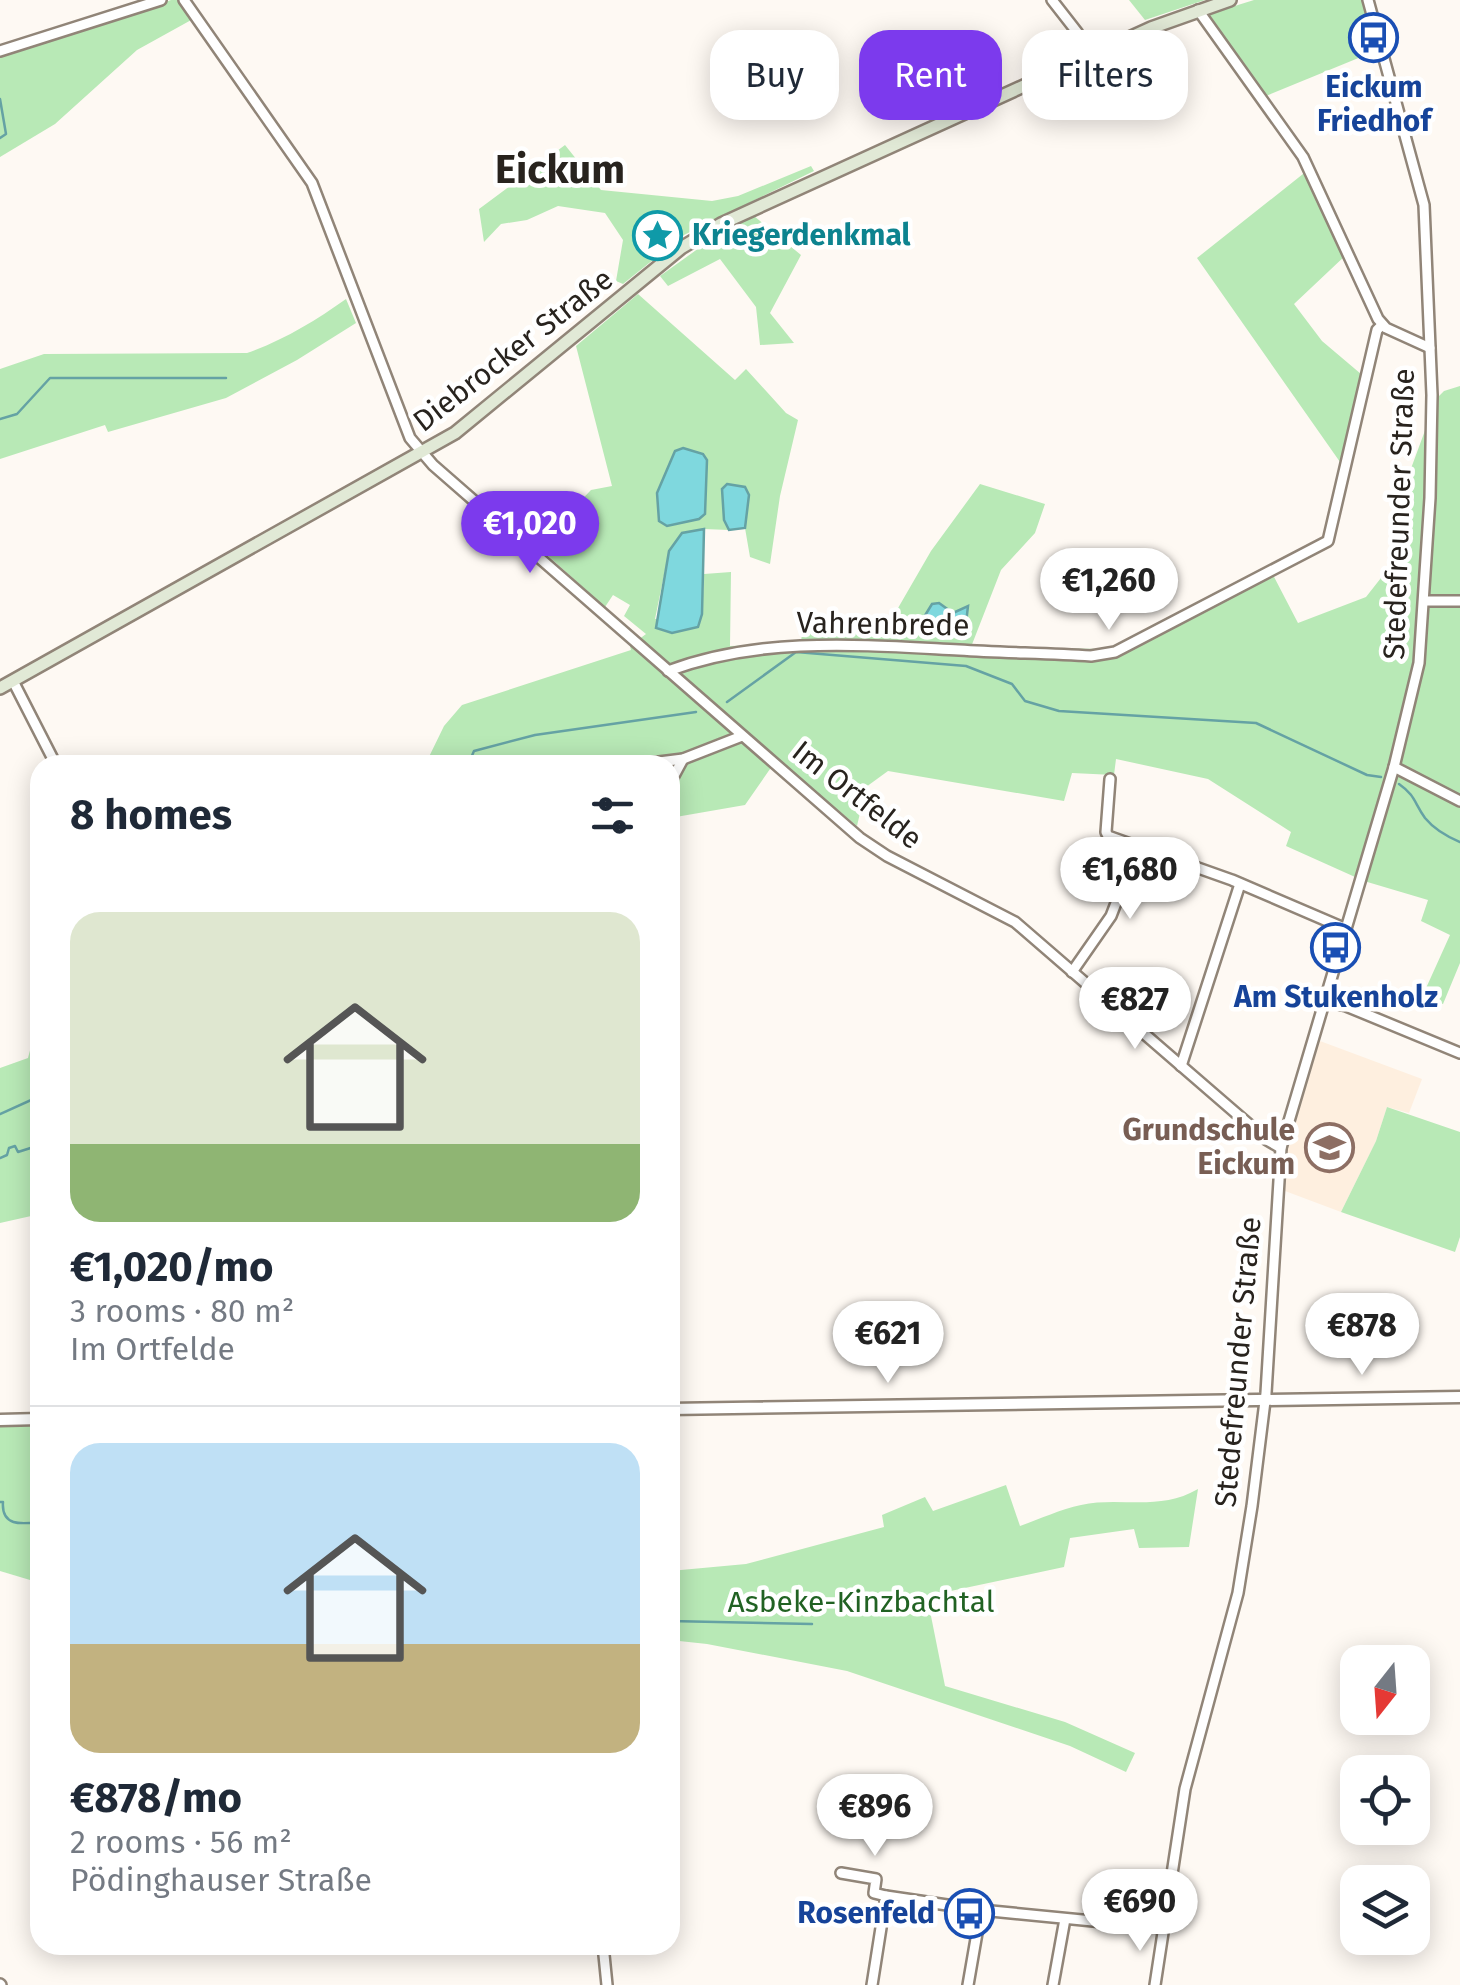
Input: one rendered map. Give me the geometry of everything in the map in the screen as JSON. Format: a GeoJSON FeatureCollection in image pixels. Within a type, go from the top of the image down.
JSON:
{"type":"FeatureCollection","features":[{"type":"Feature","properties":{"kind":"main road","name":"Diebrocker Straße"},"geometry":{"type":"LineString","coordinates":[[1150,30],[1230,0]]}},
{"type":"Feature","properties":{"kind":"main road","name":"Diebrocker Straße"},"geometry":{"type":"LineString","coordinates":[[0,688],[422,452],[492,405],[689,242],[822,176],[1022,86]]}},
{"type":"Feature","properties":{"kind":"street"},"geometry":{"type":"LineString","coordinates":[[0,51],[160,0]]}},
{"type":"Feature","properties":{"kind":"street","name":"Im Ortfelde"},"geometry":{"type":"LineString","coordinates":[[184,0],[312,184],[410,438],[433,465],[872,847],[1008,917],[1281,1148]]}},
{"type":"Feature","properties":{"kind":"street"},"geometry":{"type":"LineString","coordinates":[[1052,0],[1076,30]]}},
{"type":"Feature","properties":{"kind":"street","name":"Stedefreunder Straße"},"geometry":{"type":"LineString","coordinates":[[1155,1985],[1185,1790],[1238,1593],[1264,1399],[1281,1148],[1416,684],[1425,601],[1431,484],[1430,348],[1422,195],[1368,0]]}},
{"type":"Feature","properties":{"kind":"street"},"geometry":{"type":"LineString","coordinates":[[1198,10],[1303,157],[1382,325],[1430,348]]}},
{"type":"Feature","properties":{"kind":"street","name":"Vahrenbrede"},"geometry":{"type":"LineString","coordinates":[[668,671],[734,652],[806,646],[1091,656],[1114,652],[1328,541],[1382,325]]}},
{"type":"Feature","properties":{"kind":"street"},"geometry":{"type":"LineString","coordinates":[[1425,601],[1460,601]]}},
{"type":"Feature","properties":{"kind":"street"},"geometry":{"type":"LineString","coordinates":[[13,681],[51,755]]}},
{"type":"Feature","properties":{"kind":"street"},"geometry":{"type":"LineString","coordinates":[[680,760],[742,736]]}},
{"type":"Feature","properties":{"kind":"street"},"geometry":{"type":"LineString","coordinates":[[680,766],[684,760]]}},
{"type":"Feature","properties":{"kind":"street"},"geometry":{"type":"LineString","coordinates":[[1394,767],[1460,801]]}},
{"type":"Feature","properties":{"kind":"street"},"geometry":{"type":"LineString","coordinates":[[1110,779],[1106,832],[1346,928]]}},
{"type":"Feature","properties":{"kind":"street"},"geometry":{"type":"LineString","coordinates":[[1072,972],[1111,916],[1138,846]]}},
{"type":"Feature","properties":{"kind":"street"},"geometry":{"type":"LineString","coordinates":[[1181,1066],[1240,884]]}},
{"type":"Feature","properties":{"kind":"street"},"geometry":{"type":"LineString","coordinates":[[1325,1001],[1460,1053]]}},
{"type":"Feature","properties":{"kind":"street"},"geometry":{"type":"LineString","coordinates":[[680,1409],[1460,1397]]}},
{"type":"Feature","properties":{"kind":"street"},"geometry":{"type":"LineString","coordinates":[[0,1420],[30,1419]]}},
{"type":"Feature","properties":{"kind":"street"},"geometry":{"type":"LineString","coordinates":[[841,1873],[876,1879],[874,1893],[886,1896],[981,1910],[1164,1928]]}},
{"type":"Feature","properties":{"kind":"street"},"geometry":{"type":"LineString","coordinates":[[872,1985],[886,1896]]}},
{"type":"Feature","properties":{"kind":"street"},"geometry":{"type":"LineString","coordinates":[[968,1985],[981,1910]]}},
{"type":"Feature","properties":{"kind":"street"},"geometry":{"type":"LineString","coordinates":[[1053,1985],[1064,1919]]}},
{"type":"Feature","properties":{"kind":"street"},"geometry":{"type":"LineString","coordinates":[[604,1955],[607,1985]]}},
{"type":"Feature","properties":{"kind":"shaded area","name":"Grundschule Eickum"},"geometry":{"type":"Polygon","coordinates":[[[1320,1041],[1422,1079],[1409,1113],[1387,1107],[1376,1141],[1341,1212],[1285,1191],[1286,1154],[1320,1041]]]}},
{"type":"Feature","properties":{"kind":"green space"},"geometry":{"type":"Polygon","coordinates":[[[180,0],[193,19],[137,50],[55,124],[0,157],[0,53],[180,0]]]}},
{"type":"Feature","properties":{"kind":"green space"},"geometry":{"type":"Polygon","coordinates":[[[1129,0],[1205,0],[1145,20],[1129,0]]]}},
{"type":"Feature","properties":{"kind":"green space"},"geometry":{"type":"Polygon","coordinates":[[[1254,0],[1364,0],[1378,50],[1266,96],[1209,14],[1254,0]]]}},
{"type":"Feature","properties":{"kind":"green space"},"geometry":{"type":"Polygon","coordinates":[[[565,145],[601,190],[712,201],[738,196],[811,166],[814,171],[684,235],[623,284],[616,281],[623,240],[605,213],[558,206],[527,220],[501,224],[484,242],[479,209],[565,145]]]}},
{"type":"Feature","properties":{"kind":"green space"},"geometry":{"type":"Polygon","coordinates":[[[1308,170],[1347,254],[1294,304],[1322,341],[1361,374],[1340,462],[1197,258],[1308,170]]]}},
{"type":"Feature","properties":{"kind":"green space"},"geometry":{"type":"Polygon","coordinates":[[[754,216],[801,255],[770,313],[794,343],[760,345],[756,307],[720,259],[668,286],[660,276],[713,238],[754,216]]]}},
{"type":"Feature","properties":{"kind":"green space"},"geometry":{"type":"Polygon","coordinates":[[[638,294],[735,380],[746,369],[786,413],[798,420],[780,496],[770,564],[750,557],[745,528],[749,495],[722,490],[724,520],[729,530],[704,529],[669,551],[655,619],[702,614],[704,574],[731,572],[730,646],[801,644],[802,631],[883,634],[931,551],[980,484],[1045,504],[1035,533],[1001,570],[971,647],[1110,649],[1272,573],[1298,623],[1366,597],[1410,541],[1406,482],[1437,398],[1460,386],[1460,963],[1443,1004],[1422,997],[1450,935],[1421,921],[1428,900],[1364,881],[1286,846],[1291,832],[1208,779],[1116,759],[1114,775],[1072,773],[1064,801],[888,771],[866,787],[857,826],[777,759],[745,805],[680,816],[680,755],[430,755],[444,726],[462,705],[631,650],[630,646],[646,634],[624,616],[630,605],[613,595],[605,607],[537,546],[591,490],[612,486],[576,346],[638,294]]]}},
{"type":"Feature","properties":{"kind":"green space"},"geometry":{"type":"Polygon","coordinates":[[[346,299],[356,323],[226,398],[108,432],[105,425],[0,459],[0,369],[44,354],[247,353],[299,329],[346,299]]]}},
{"type":"Feature","properties":{"kind":"green space"},"geometry":{"type":"Polygon","coordinates":[[[30,1050],[30,1216],[0,1223],[0,1068],[28,1058],[30,1050]]]}},
{"type":"Feature","properties":{"kind":"green space"},"geometry":{"type":"Polygon","coordinates":[[[1387,1107],[1460,1132],[1460,1237],[1455,1252],[1341,1212],[1376,1141],[1387,1107]]]}},
{"type":"Feature","properties":{"kind":"green space"},"geometry":{"type":"Polygon","coordinates":[[[0,1413],[30,1414],[30,1580],[0,1571],[0,1413]]]}},
{"type":"Feature","properties":{"kind":"green space","name":"Asbeke-Kinzbachtal"},"geometry":{"type":"Polygon","coordinates":[[[1006,1485],[1020,1526],[1081,1505],[1169,1500],[1198,1489],[1189,1547],[1139,1548],[1134,1529],[1070,1538],[1064,1567],[927,1596],[945,1686],[1065,1722],[1135,1753],[1126,1772],[1070,1746],[847,1671],[680,1641],[680,1570],[746,1564],[884,1527],[882,1515],[925,1497],[933,1511],[1006,1485]]]}},
{"type":"Feature","properties":{"kind":"water"},"geometry":{"type":"Polygon","coordinates":[[[683,448],[703,454],[707,460],[705,514],[667,526],[659,521],[657,493],[675,451],[683,448]]]}},
{"type":"Feature","properties":{"kind":"water"},"geometry":{"type":"Polygon","coordinates":[[[727,484],[745,487],[749,495],[745,528],[729,530],[724,520],[722,489],[727,484]]]}},
{"type":"Feature","properties":{"kind":"water"},"geometry":{"type":"Polygon","coordinates":[[[704,529],[702,614],[698,627],[672,633],[656,628],[669,551],[682,533],[704,529]]]}},
{"type":"Feature","properties":{"kind":"water"},"geometry":{"type":"Polygon","coordinates":[[[939,603],[953,613],[968,606],[965,632],[927,629],[921,622],[932,604],[939,603]]]}},
{"type":"Feature","properties":{"kind":"waterway"},"geometry":{"type":"LineString","coordinates":[[0,99],[6,134],[0,138]]}},
{"type":"Feature","properties":{"kind":"waterway"},"geometry":{"type":"LineString","coordinates":[[0,419],[17,414],[50,378],[226,378]]}},
{"type":"Feature","properties":{"kind":"waterway"},"geometry":{"type":"LineString","coordinates":[[727,702],[796,652],[966,666],[1012,684],[1025,701],[1059,711],[1256,723],[1367,775],[1381,777]]}},
{"type":"Feature","properties":{"kind":"waterway"},"geometry":{"type":"LineString","coordinates":[[472,755],[474,751],[535,735],[696,712]]}},
{"type":"Feature","properties":{"kind":"waterway"},"geometry":{"type":"LineString","coordinates":[[1399,784],[1429,822],[1460,842]]}},
{"type":"Feature","properties":{"kind":"waterway"},"geometry":{"type":"LineString","coordinates":[[0,1114],[30,1100]]}},
{"type":"Feature","properties":{"kind":"waterway"},"geometry":{"type":"LineString","coordinates":[[0,1158],[15,1146],[18,1152],[30,1148]]}},
{"type":"Feature","properties":{"kind":"waterway"},"geometry":{"type":"LineString","coordinates":[[0,1502],[9,1520],[30,1522]]}},
{"type":"Feature","properties":{"kind":"waterway"},"geometry":{"type":"LineString","coordinates":[[680,1621],[812,1624]]}},
{"type":"Feature","properties":{"kind":"place","name":"Eickum Friedhof"},"geometry":{"type":"Point","coordinates":[1374,38]}},
{"type":"Feature","properties":{"kind":"place","name":"Kriegerdenkmal"},"geometry":{"type":"Point","coordinates":[657,235]}},
{"type":"Feature","properties":{"kind":"place","name":"Am Stukenholz"},"geometry":{"type":"Point","coordinates":[1336,948]}},
{"type":"Feature","properties":{"kind":"place","name":"Grundschule Eickum"},"geometry":{"type":"Point","coordinates":[1330,1147]}},
{"type":"Feature","properties":{"kind":"place","name":"Rosenfeld"},"geometry":{"type":"Point","coordinates":[970,1913]}},
{"type":"Feature","properties":{"kind":"district","name":"Eickum"},"geometry":{"type":"Point","coordinates":[560,170]}}]}
